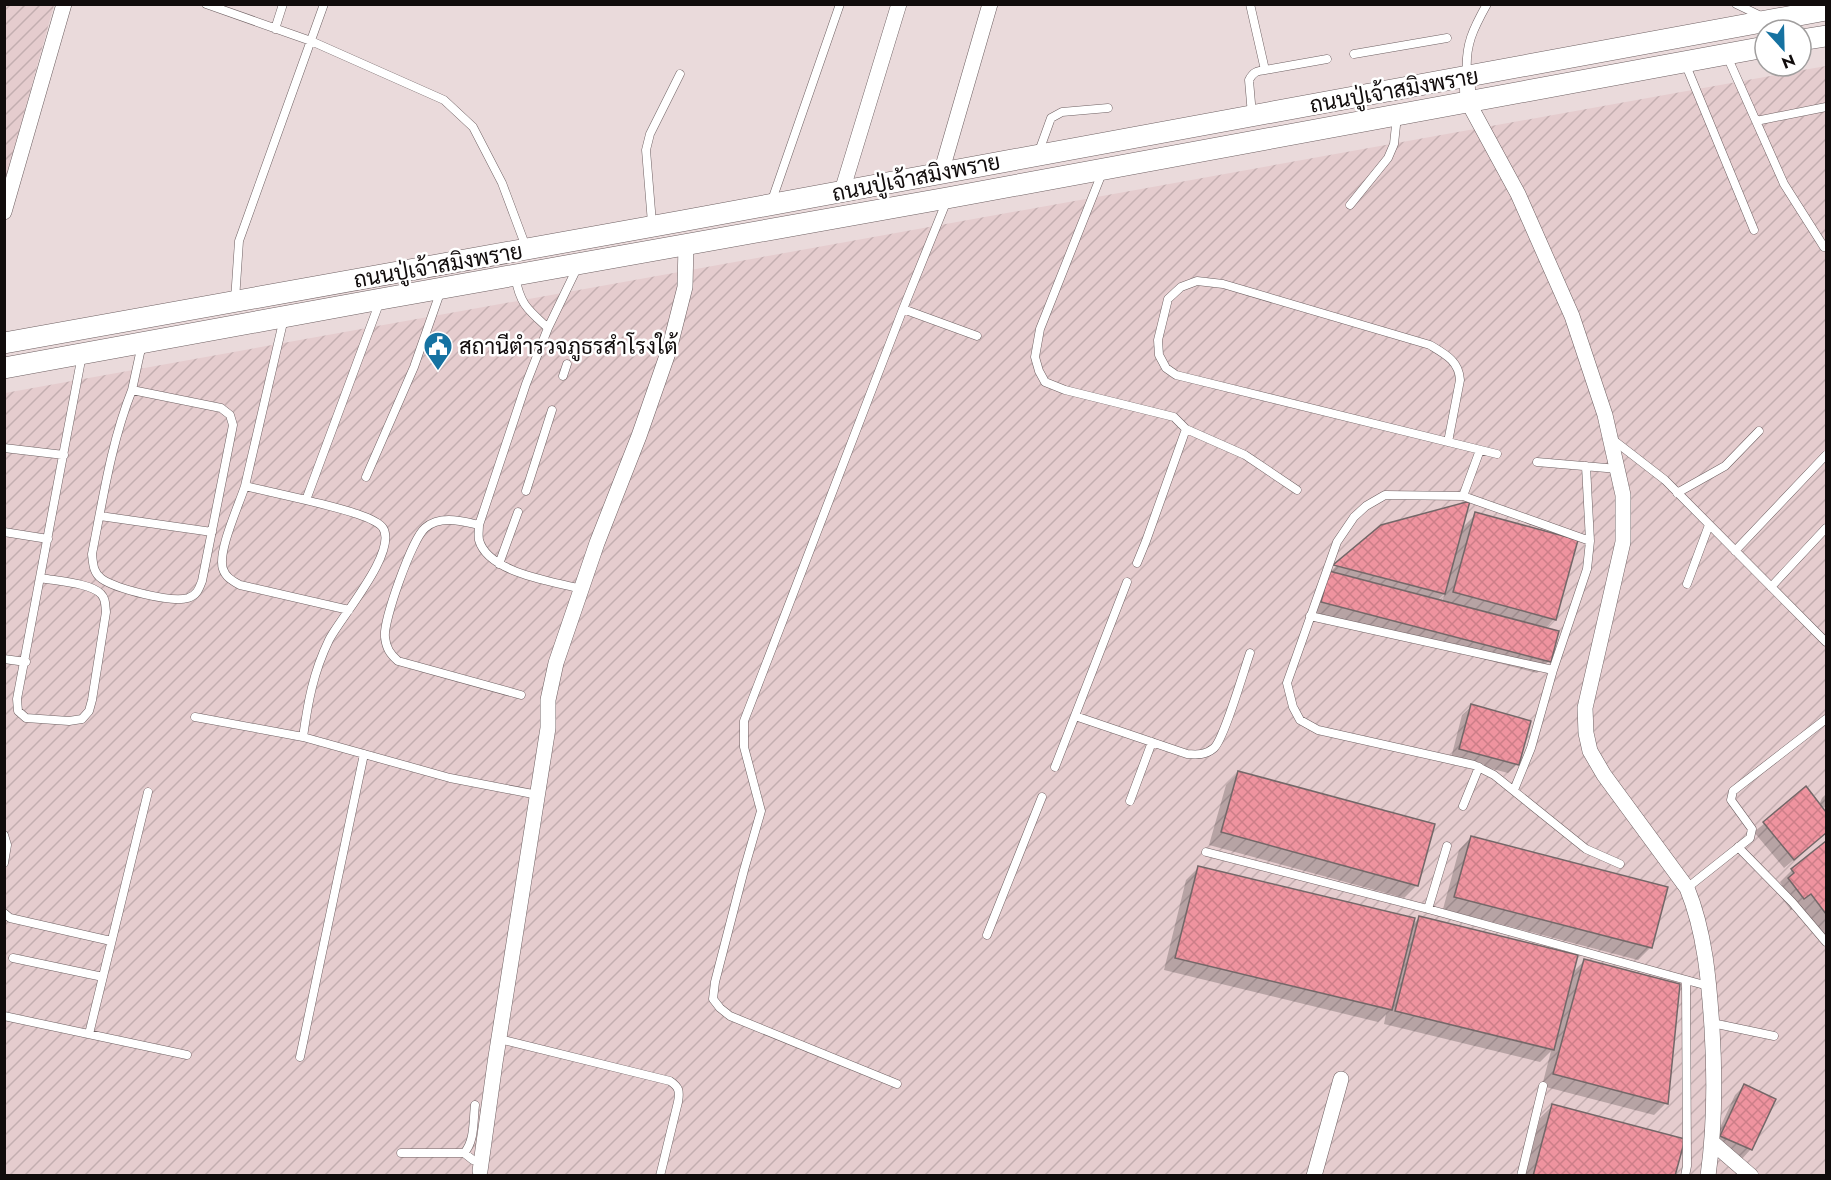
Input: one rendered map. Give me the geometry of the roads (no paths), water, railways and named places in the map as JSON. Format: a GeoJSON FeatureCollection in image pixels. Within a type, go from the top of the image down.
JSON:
{"type":"FeatureCollection","features":[{"type":"Feature","properties":{"kind":"main road","name":"ถนนปู่เจ้าสมิงพราย"},"geometry":{"type":"LineString","coordinates":[[1781,18],[1827,10]]}},
{"type":"Feature","properties":{"kind":"main road","name":"ถนนปู่เจ้าสมิงพราย"},"geometry":{"type":"LineString","coordinates":[[4,343],[682,221],[1753,23]]}},
{"type":"Feature","properties":{"kind":"main road","name":"ถนนปู่เจ้าสมิงพราย"},"geometry":{"type":"LineString","coordinates":[[4,368],[947,198],[1753,49]]}},
{"type":"Feature","properties":{"kind":"main road"},"geometry":{"type":"LineString","coordinates":[[682,221],[686,245]]}},
{"type":"Feature","properties":{"kind":"main road"},"geometry":{"type":"LineString","coordinates":[[429,267],[438,289]]}},
{"type":"Feature","properties":{"kind":"street"},"geometry":{"type":"LineString","coordinates":[[4,212],[64,4]]}},
{"type":"Feature","properties":{"kind":"street"},"geometry":{"type":"LineString","coordinates":[[842,191],[898,4]]}},
{"type":"Feature","properties":{"kind":"street"},"geometry":{"type":"LineString","coordinates":[[941,173],[990,4]]}},
{"type":"Feature","properties":{"kind":"street"},"geometry":{"type":"LineString","coordinates":[[1467,77],[1468,102],[1518,194],[1572,316],[1605,415],[1618,469],[1623,495],[1623,542],[1585,708],[1586,733],[1590,751],[1604,775],[1687,888],[1701,931],[1710,986],[1715,1074],[1713,1143],[1708,1176]]}},
{"type":"Feature","properties":{"kind":"street"},"geometry":{"type":"LineString","coordinates":[[478,1164],[538,795],[548,728],[548,700],[556,663],[669,350],[686,287],[686,245]]}},
{"type":"Feature","properties":{"kind":"street"},"geometry":{"type":"LineString","coordinates":[[1314,1176],[1341,1079]]}},
{"type":"Feature","properties":{"kind":"street"},"geometry":{"type":"LineString","coordinates":[[1713,1143],[1751,1176]]}},
{"type":"Feature","properties":{"kind":"lane"},"geometry":{"type":"LineString","coordinates":[[206,4],[310,41],[444,99],[473,127],[502,183],[526,249]]}},
{"type":"Feature","properties":{"kind":"lane"},"geometry":{"type":"LineString","coordinates":[[275,29],[283,4]]}},
{"type":"Feature","properties":{"kind":"lane"},"geometry":{"type":"LineString","coordinates":[[235,301],[239,241],[324,4]]}},
{"type":"Feature","properties":{"kind":"lane"},"geometry":{"type":"LineString","coordinates":[[771,204],[840,4]]}},
{"type":"Feature","properties":{"kind":"lane"},"geometry":{"type":"LineString","coordinates":[[1250,4],[1265,70]]}},
{"type":"Feature","properties":{"kind":"lane"},"geometry":{"type":"LineString","coordinates":[[1467,77],[1466,54],[1479,18],[1487,4]]}},
{"type":"Feature","properties":{"kind":"lane"},"geometry":{"type":"LineString","coordinates":[[1736,4],[1766,18]]}},
{"type":"Feature","properties":{"kind":"lane"},"geometry":{"type":"LineString","coordinates":[[1354,54],[1447,38]]}},
{"type":"Feature","properties":{"kind":"lane"},"geometry":{"type":"LineString","coordinates":[[1726,54],[1784,184],[1824,247],[1827,245]]}},
{"type":"Feature","properties":{"kind":"lane"},"geometry":{"type":"LineString","coordinates":[[1252,116],[1249,80],[1257,71],[1327,59]]}},
{"type":"Feature","properties":{"kind":"lane"},"geometry":{"type":"LineString","coordinates":[[1684,61],[1754,230]]}},
{"type":"Feature","properties":{"kind":"lane"},"geometry":{"type":"LineString","coordinates":[[652,226],[646,150],[650,134],[680,74]]}},
{"type":"Feature","properties":{"kind":"lane"},"geometry":{"type":"LineString","coordinates":[[1756,122],[1827,107]]}},
{"type":"Feature","properties":{"kind":"lane"},"geometry":{"type":"LineString","coordinates":[[1037,154],[1051,118],[1062,112],[1108,108]]}},
{"type":"Feature","properties":{"kind":"lane"},"geometry":{"type":"LineString","coordinates":[[1350,205],[1388,158],[1394,144],[1398,115]]}},
{"type":"Feature","properties":{"kind":"lane"},"geometry":{"type":"LineString","coordinates":[[1104,169],[1040,329],[1035,357],[1045,382],[1065,390],[1174,417],[1186,429],[1245,455],[1297,490]]}},
{"type":"Feature","properties":{"kind":"lane"},"geometry":{"type":"LineString","coordinates":[[897,1084],[730,1016],[713,999],[715,982],[761,811],[744,747],[744,721],[947,198]]}},
{"type":"Feature","properties":{"kind":"lane"},"geometry":{"type":"LineString","coordinates":[[579,265],[548,328],[526,384],[478,525],[479,540],[487,555],[505,568],[581,589]]}},
{"type":"Feature","properties":{"kind":"lane"},"geometry":{"type":"LineString","coordinates":[[515,276],[519,295],[528,310],[548,328]]}},
{"type":"Feature","properties":{"kind":"lane"},"geometry":{"type":"LineString","coordinates":[[1448,442],[1460,380],[1459,370],[1451,359],[1430,345],[1223,284],[1197,281],[1181,287],[1168,299],[1158,340],[1159,355],[1166,368],[1176,375],[1480,450],[1497,454]]}},
{"type":"Feature","properties":{"kind":"lane"},"geometry":{"type":"LineString","coordinates":[[366,477],[414,368],[438,289]]}},
{"type":"Feature","properties":{"kind":"lane"},"geometry":{"type":"LineString","coordinates":[[306,500],[381,299]]}},
{"type":"Feature","properties":{"kind":"lane"},"geometry":{"type":"LineString","coordinates":[[903,309],[977,336]]}},
{"type":"Feature","properties":{"kind":"lane"},"geometry":{"type":"LineString","coordinates":[[285,317],[245,486],[223,553],[222,568],[229,579],[240,585],[349,610]]}},
{"type":"Feature","properties":{"kind":"lane"},"geometry":{"type":"LineString","coordinates":[[132,390],[221,408],[230,415],[232,425],[202,581],[198,592],[189,598],[177,599],[128,591],[100,578],[93,567],[92,554],[120,421],[132,390],[142,343]]}},
{"type":"Feature","properties":{"kind":"lane"},"geometry":{"type":"LineString","coordinates":[[41,578],[86,586],[100,592],[105,600],[106,612],[92,700],[89,711],[82,719],[69,721],[26,718],[18,711],[17,699],[26,662],[41,578],[48,539],[64,455],[82,354]]}},
{"type":"Feature","properties":{"kind":"lane"},"geometry":{"type":"LineString","coordinates":[[563,376],[567,363]]}},
{"type":"Feature","properties":{"kind":"lane"},"geometry":{"type":"LineString","coordinates":[[526,491],[552,410]]}},
{"type":"Feature","properties":{"kind":"lane"},"geometry":{"type":"LineString","coordinates":[[1137,563],[1186,429]]}},
{"type":"Feature","properties":{"kind":"lane"},"geometry":{"type":"LineString","coordinates":[[1677,493],[1725,466],[1760,431]]}},
{"type":"Feature","properties":{"kind":"lane"},"geometry":{"type":"LineString","coordinates":[[1611,438],[1665,480],[1827,642]]}},
{"type":"Feature","properties":{"kind":"lane"},"geometry":{"type":"LineString","coordinates":[[4,448],[64,455]]}},
{"type":"Feature","properties":{"kind":"lane"},"geometry":{"type":"LineString","coordinates":[[1463,496],[1480,450]]}},
{"type":"Feature","properties":{"kind":"lane"},"geometry":{"type":"LineString","coordinates":[[1735,551],[1827,455]]}},
{"type":"Feature","properties":{"kind":"lane"},"geometry":{"type":"LineString","coordinates":[[1537,462],[1618,469]]}},
{"type":"Feature","properties":{"kind":"lane"},"geometry":{"type":"LineString","coordinates":[[1514,790],[1531,748],[1553,670],[1587,568],[1590,541],[1586,466]]}},
{"type":"Feature","properties":{"kind":"lane"},"geometry":{"type":"LineString","coordinates":[[245,486],[306,500],[374,520],[383,529],[386,540],[375,570],[329,640],[309,690],[303,737]]}},
{"type":"Feature","properties":{"kind":"lane"},"geometry":{"type":"LineString","coordinates":[[1590,541],[1463,496],[1385,495],[1366,506],[1354,517],[1336,542],[1287,683],[1293,707],[1300,720],[1318,730],[1479,767],[1514,790],[1586,849],[1620,864]]}},
{"type":"Feature","properties":{"kind":"lane"},"geometry":{"type":"LineString","coordinates":[[499,564],[518,512]]}},
{"type":"Feature","properties":{"kind":"lane"},"geometry":{"type":"LineString","coordinates":[[100,516],[212,532]]}},
{"type":"Feature","properties":{"kind":"lane"},"geometry":{"type":"LineString","coordinates":[[478,525],[464,521],[440,520],[424,529],[410,553],[385,623],[387,645],[389,652],[398,661],[521,695]]}},
{"type":"Feature","properties":{"kind":"lane"},"geometry":{"type":"LineString","coordinates":[[1687,584],[1709,525]]}},
{"type":"Feature","properties":{"kind":"lane"},"geometry":{"type":"LineString","coordinates":[[1771,587],[1826,528]]}},
{"type":"Feature","properties":{"kind":"lane"},"geometry":{"type":"LineString","coordinates":[[4,532],[48,539]]}},
{"type":"Feature","properties":{"kind":"lane"},"geometry":{"type":"LineString","coordinates":[[1055,767],[1127,582]]}},
{"type":"Feature","properties":{"kind":"lane"},"geometry":{"type":"LineString","coordinates":[[1310,616],[1553,670]]}},
{"type":"Feature","properties":{"kind":"lane"},"geometry":{"type":"LineString","coordinates":[[1075,716],[1187,754],[1202,755],[1214,748],[1222,734],[1250,653]]}},
{"type":"Feature","properties":{"kind":"lane"},"geometry":{"type":"LineString","coordinates":[[4,659],[26,662]]}},
{"type":"Feature","properties":{"kind":"lane"},"geometry":{"type":"LineString","coordinates":[[195,717],[303,737],[450,778],[538,795]]}},
{"type":"Feature","properties":{"kind":"lane"},"geometry":{"type":"LineString","coordinates":[[1687,888],[1753,833],[1731,800],[1733,792],[1827,719]]}},
{"type":"Feature","properties":{"kind":"lane"},"geometry":{"type":"LineString","coordinates":[[1130,801],[1152,742]]}},
{"type":"Feature","properties":{"kind":"lane"},"geometry":{"type":"LineString","coordinates":[[300,1057],[364,754]]}},
{"type":"Feature","properties":{"kind":"lane"},"geometry":{"type":"LineString","coordinates":[[1463,806],[1479,767]]}},
{"type":"Feature","properties":{"kind":"lane"},"geometry":{"type":"LineString","coordinates":[[89,1034],[148,792]]}},
{"type":"Feature","properties":{"kind":"lane"},"geometry":{"type":"LineString","coordinates":[[987,934],[1042,797]]}},
{"type":"Feature","properties":{"kind":"lane"},"geometry":{"type":"LineString","coordinates":[[4,835],[7,845],[4,863]]}},
{"type":"Feature","properties":{"kind":"lane"},"geometry":{"type":"LineString","coordinates":[[1428,909],[1447,846]]}},
{"type":"Feature","properties":{"kind":"lane"},"geometry":{"type":"LineString","coordinates":[[1738,847],[1792,902],[1827,942]]}},
{"type":"Feature","properties":{"kind":"lane"},"geometry":{"type":"LineString","coordinates":[[1206,852],[1428,909],[1710,986]]}},
{"type":"Feature","properties":{"kind":"lane"},"geometry":{"type":"LineString","coordinates":[[4,913],[10,918],[111,941]]}},
{"type":"Feature","properties":{"kind":"lane"},"geometry":{"type":"LineString","coordinates":[[13,958],[103,977]]}},
{"type":"Feature","properties":{"kind":"lane"},"geometry":{"type":"LineString","coordinates":[[1685,1176],[1686,980]]}},
{"type":"Feature","properties":{"kind":"lane"},"geometry":{"type":"LineString","coordinates":[[4,1016],[187,1055]]}},
{"type":"Feature","properties":{"kind":"lane"},"geometry":{"type":"LineString","coordinates":[[1712,1023],[1774,1036]]}},
{"type":"Feature","properties":{"kind":"lane"},"geometry":{"type":"LineString","coordinates":[[499,1039],[670,1081],[677,1086],[680,1091],[678,1102],[660,1176]]}},
{"type":"Feature","properties":{"kind":"lane"},"geometry":{"type":"LineString","coordinates":[[1521,1176],[1543,1086]]}},
{"type":"Feature","properties":{"kind":"lane"},"geometry":{"type":"LineString","coordinates":[[464,1153],[471,1139],[475,1105]]}},
{"type":"Feature","properties":{"kind":"lane"},"geometry":{"type":"LineString","coordinates":[[401,1153],[464,1153],[478,1164]]}},
{"type":"Feature","properties":{"kind":"place","name":"สถานีตำรวจภูธรสำโรงใต้"},"geometry":{"type":"Point","coordinates":[438,372]}}]}
